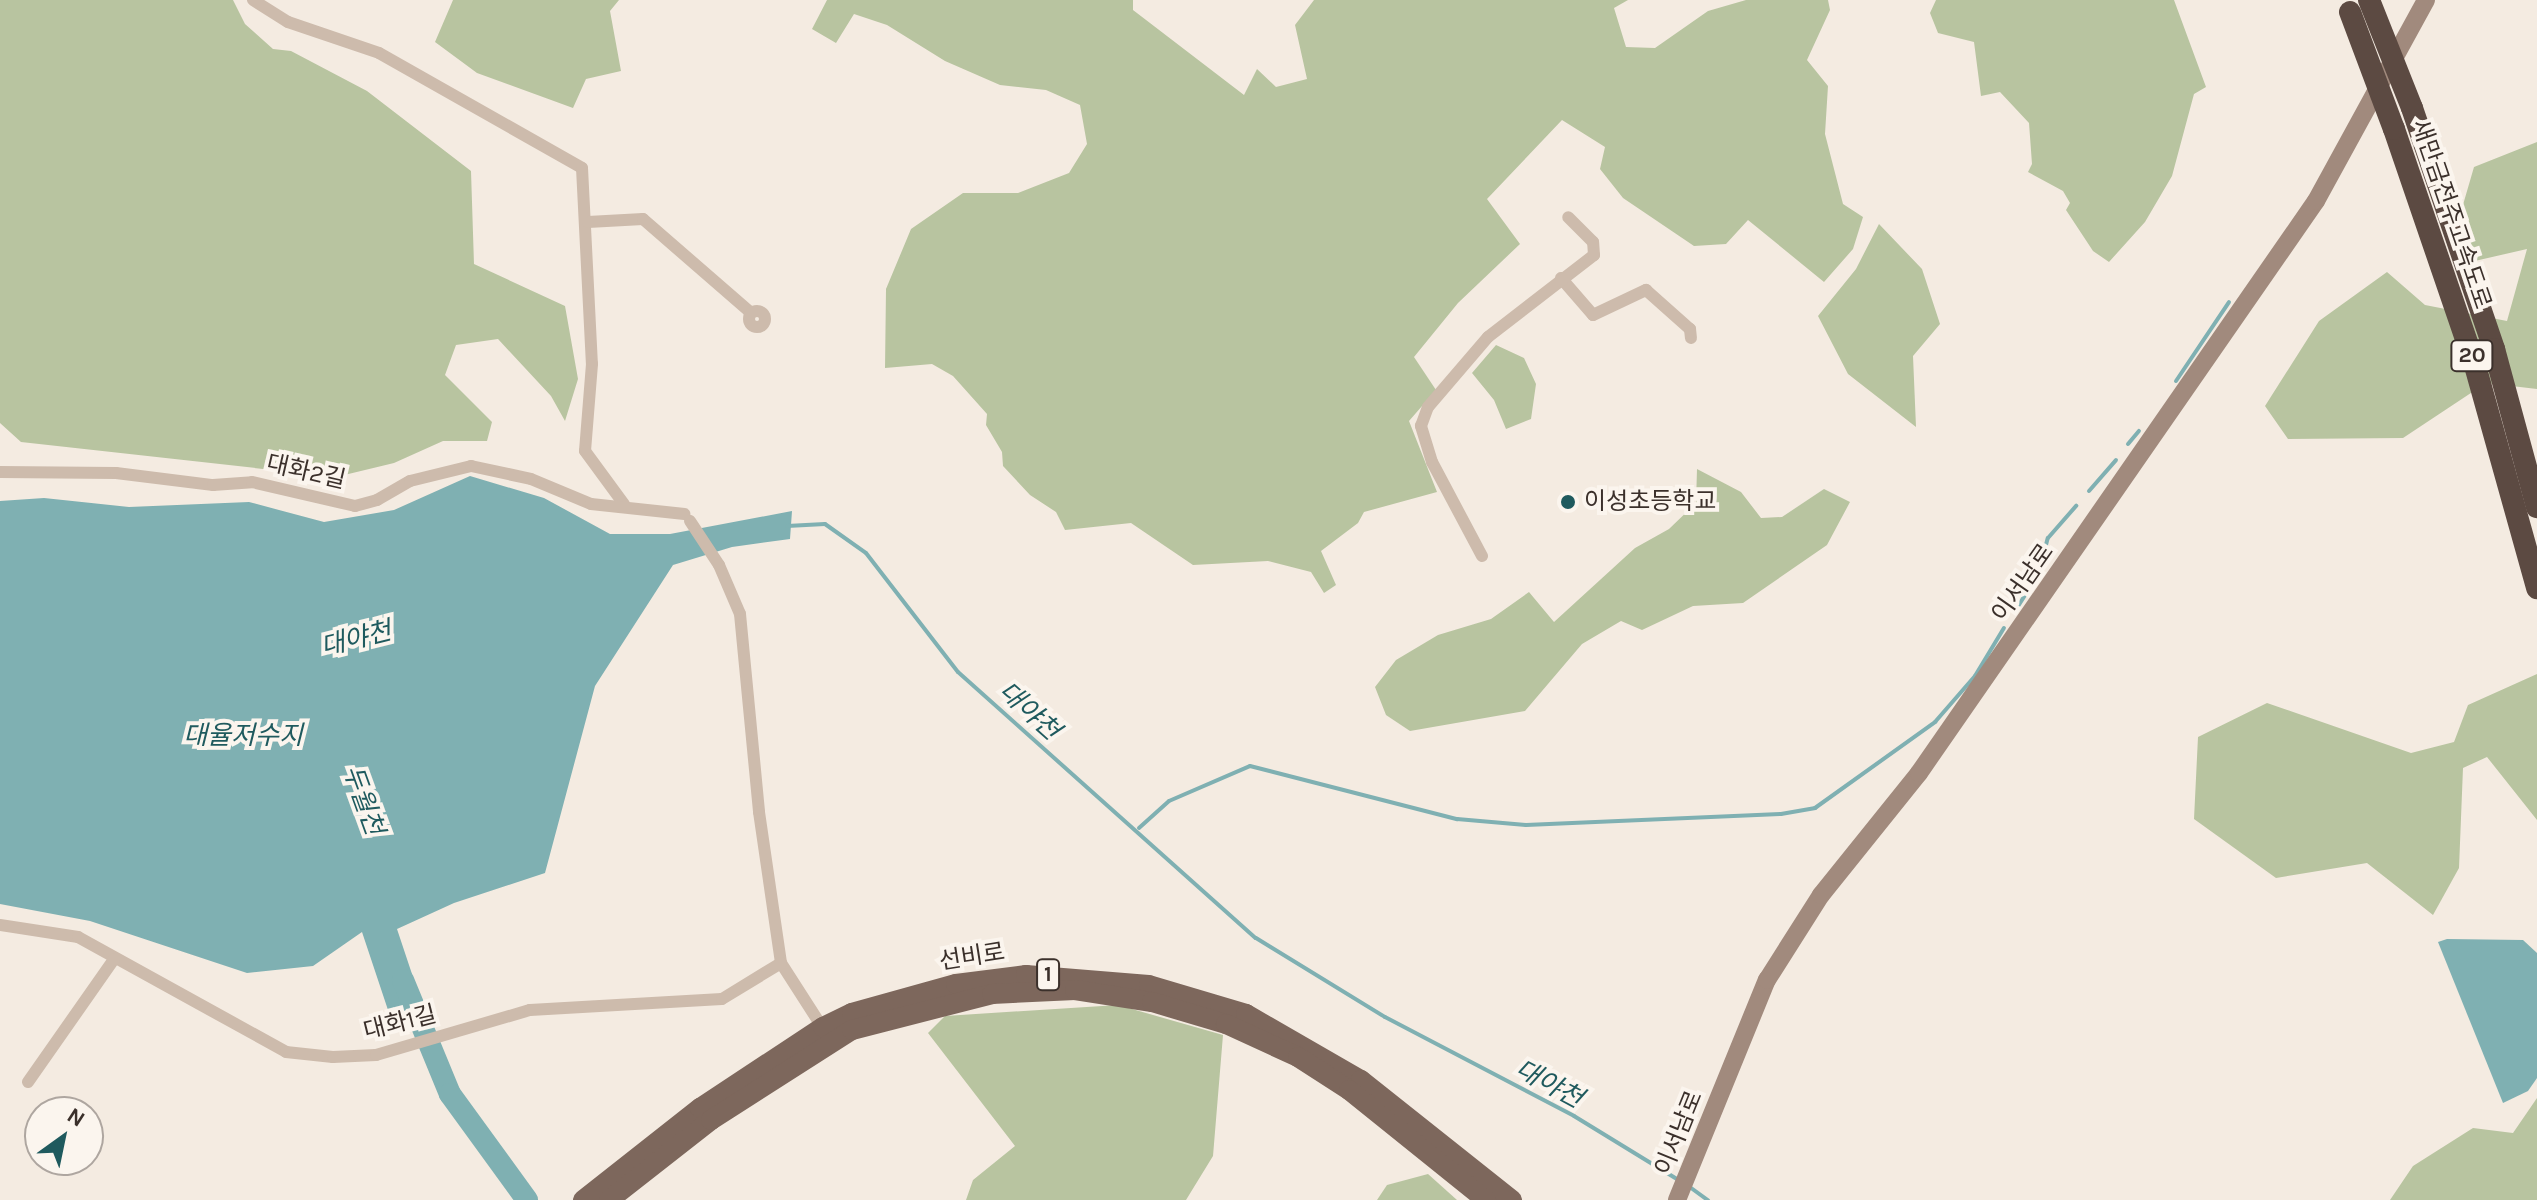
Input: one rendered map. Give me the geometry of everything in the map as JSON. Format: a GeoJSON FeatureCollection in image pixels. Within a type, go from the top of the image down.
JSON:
{"type":"FeatureCollection","features":[{"type":"Feature","properties":{"kind":"highway","name":"새만금전주고속도로"},"geometry":{"type":"LineString","coordinates":[[2369,0],[2412,108],[2494,349],[2537,507]]}},
{"type":"Feature","properties":{"kind":"highway","name":"새만금전주고속도로"},"geometry":{"type":"LineString","coordinates":[[2347,6],[2394,129],[2474,362],[2537,588]]}},
{"type":"Feature","properties":{"kind":"main road","name":"이서남로"},"geometry":{"type":"LineString","coordinates":[[1678,1198],[1767,980],[1798,932],[2019,631],[2316,201],[2426,0]]}},
{"type":"Feature","properties":{"kind":"main road","name":"선비로"},"geometry":{"type":"LineString","coordinates":[[609,1200],[852,1013],[956,984],[1026,975],[1095,978],[1195,997],[1301,1041],[1354,1075],[1512,1200]]}},
{"type":"Feature","properties":{"kind":"main road","name":"선비로"},"geometry":{"type":"LineString","coordinates":[[583,1200],[700,1108],[827,1035],[992,994],[1075,990],[1152,1002],[1226,1024],[1298,1057],[1349,1090],[1486,1200]]}},
{"type":"Feature","properties":{"kind":"street"},"geometry":{"type":"LineString","coordinates":[[253,0],[288,22],[379,53],[549,145],[582,168],[588,222],[592,364],[585,451],[624,504]]}},
{"type":"Feature","properties":{"kind":"street"},"geometry":{"type":"LineString","coordinates":[[1482,556],[1432,462],[1421,426],[1428,407],[1488,337],[1594,255],[1593,242],[1568,217]]}},
{"type":"Feature","properties":{"kind":"street"},"geometry":{"type":"LineString","coordinates":[[588,222],[643,219],[751,313]]}},
{"type":"Feature","properties":{"kind":"street"},"geometry":{"type":"LineString","coordinates":[[1561,278],[1593,315],[1646,290],[1690,329],[1691,338]]}},
{"type":"Feature","properties":{"kind":"street","name":"대화2길"},"geometry":{"type":"LineString","coordinates":[[0,472],[116,473],[213,485],[252,482],[355,506],[377,500],[410,481],[471,466],[531,479],[591,504],[624,504],[687,517],[719,565],[740,614],[759,812],[781,963]]}},
{"type":"Feature","properties":{"kind":"street","name":"대화1길"},"geometry":{"type":"LineString","coordinates":[[0,925],[78,937],[286,1052],[376,1055],[406,1043],[530,1010],[722,999],[781,963]]}},
{"type":"Feature","properties":{"kind":"street"},"geometry":{"type":"LineString","coordinates":[[28,1082],[114,959]]}},
{"type":"Feature","properties":{"kind":"street"},"geometry":{"type":"LineString","coordinates":[[781,963],[827,1035]]}},
{"type":"Feature","properties":{"kind":"green space"},"geometry":{"type":"Polygon","coordinates":[[[0,0],[233,0],[245,24],[273,49],[291,51],[367,91],[471,171],[474,264],[565,306],[578,379],[565,421],[551,396],[498,339],[456,345],[445,375],[492,422],[487,441],[443,441],[394,463],[336,477],[21,442],[0,423],[0,0]]]}},
{"type":"Feature","properties":{"kind":"green space"},"geometry":{"type":"Polygon","coordinates":[[[453,0],[619,0],[610,11],[621,71],[586,79],[573,108],[477,73],[435,42],[453,0]]]}},
{"type":"Feature","properties":{"kind":"green space"},"geometry":{"type":"Polygon","coordinates":[[[827,0],[1133,0],[1133,10],[1244,95],[1257,69],[1276,87],[1307,79],[1295,25],[1314,0],[1628,0],[1614,8],[1626,47],[1655,48],[1708,11],[1746,0],[1828,0],[1830,10],[1807,60],[1828,86],[1825,134],[1843,204],[1863,217],[1853,249],[1824,282],[1748,220],[1726,244],[1694,246],[1623,198],[1600,169],[1605,147],[1562,120],[1487,199],[1520,244],[1458,303],[1414,357],[1436,390],[1409,421],[1437,492],[1364,512],[1358,523],[1321,551],[1336,585],[1324,593],[1311,572],[1268,561],[1193,565],[1131,523],[1065,530],[1056,512],[1030,495],[1003,466],[1002,452],[986,425],[987,414],[953,376],[932,364],[885,368],[886,289],[911,229],[963,193],[1018,193],[1069,173],[1087,144],[1080,105],[1046,90],[1000,85],[945,61],[887,25],[854,14],[836,43],[812,29],[827,0]]]}},
{"type":"Feature","properties":{"kind":"green space"},"geometry":{"type":"Polygon","coordinates":[[[1936,0],[2174,0],[2206,87],[2194,94],[2172,176],[2145,222],[2109,262],[2093,251],[2066,210],[2070,203],[2063,191],[2028,172],[2032,164],[2029,123],[2000,92],[1981,96],[1974,42],[1938,33],[1930,13],[1936,0]]]}},
{"type":"Feature","properties":{"kind":"green space"},"geometry":{"type":"Polygon","coordinates":[[[2537,142],[2537,389],[2486,383],[2403,438],[2288,439],[2265,406],[2319,321],[2387,272],[2425,305],[2507,321],[2527,249],[2466,263],[2458,222],[2474,167],[2537,142]]]}},
{"type":"Feature","properties":{"kind":"green space"},"geometry":{"type":"Polygon","coordinates":[[[1879,224],[1922,269],[1940,324],[1913,356],[1916,427],[1848,374],[1818,316],[1856,269],[1879,224]]]}},
{"type":"Feature","properties":{"kind":"green space"},"geometry":{"type":"Polygon","coordinates":[[[1496,345],[1524,358],[1536,384],[1531,419],[1506,429],[1494,400],[1472,373],[1496,345]]]}},
{"type":"Feature","properties":{"kind":"green space"},"geometry":{"type":"Polygon","coordinates":[[[1697,469],[1741,492],[1761,518],[1782,517],[1824,489],[1850,502],[1827,545],[1743,603],[1693,606],[1642,630],[1621,621],[1582,644],[1525,711],[1410,731],[1386,715],[1375,687],[1396,660],[1438,635],[1491,619],[1529,592],[1554,622],[1635,548],[1669,529],[1696,503],[1697,469]]]}},
{"type":"Feature","properties":{"kind":"green space"},"geometry":{"type":"Polygon","coordinates":[[[2537,674],[2537,820],[2487,757],[2463,768],[2459,868],[2433,915],[2367,863],[2276,878],[2194,819],[2198,737],[2267,703],[2411,753],[2454,742],[2468,705],[2537,674]]]}},
{"type":"Feature","properties":{"kind":"green space"},"geometry":{"type":"Polygon","coordinates":[[[1118,1005],[1223,1035],[1213,1156],[1186,1200],[966,1200],[973,1180],[1015,1146],[928,1033],[945,1016],[1118,1005]]]}},
{"type":"Feature","properties":{"kind":"green space"},"geometry":{"type":"Polygon","coordinates":[[[2537,1098],[2537,1200],[2390,1200],[2413,1166],[2473,1128],[2513,1133],[2537,1098]]]}},
{"type":"Feature","properties":{"kind":"green space"},"geometry":{"type":"Polygon","coordinates":[[[1428,1174],[1457,1200],[1377,1200],[1387,1185],[1428,1174]]]}},
{"type":"Feature","properties":{"kind":"water","name":"대율저수지"},"geometry":{"type":"Polygon","coordinates":[[[470,476],[544,498],[610,534],[670,534],[792,511],[790,539],[732,547],[673,565],[595,686],[545,873],[454,903],[397,929],[422,1004],[390,1016],[362,932],[313,966],[247,973],[90,921],[0,904],[0,501],[44,498],[129,507],[249,502],[324,522],[394,510],[470,476]]]}},
{"type":"Feature","properties":{"kind":"water"},"geometry":{"type":"Polygon","coordinates":[[[2447,939],[2523,940],[2537,953],[2537,1078],[2528,1091],[2503,1103],[2438,942],[2447,939]]]}},
{"type":"Feature","properties":{"kind":"waterway"},"geometry":{"type":"LineString","coordinates":[[2176,381],[2229,302]]}},
{"type":"Feature","properties":{"kind":"waterway"},"geometry":{"type":"LineString","coordinates":[[2128,444],[2139,431]]}},
{"type":"Feature","properties":{"kind":"waterway"},"geometry":{"type":"LineString","coordinates":[[2089,491],[2116,460]]}},
{"type":"Feature","properties":{"kind":"waterway"},"geometry":{"type":"LineString","coordinates":[[2015,611],[2039,573],[2048,538],[2076,506]]}},
{"type":"Feature","properties":{"kind":"waterway","name":"대야천"},"geometry":{"type":"LineString","coordinates":[[787,526],[825,524],[866,553],[958,672],[1256,938],[1385,1017],[1574,1116],[1680,1181]]}},
{"type":"Feature","properties":{"kind":"waterway"},"geometry":{"type":"LineString","coordinates":[[1139,828],[1169,801],[1250,766],[1457,819],[1526,825],[1781,814],[1815,808],[1935,722],[1975,676],[2004,628]]}},
{"type":"Feature","properties":{"kind":"waterway","name":"두월천"},"geometry":{"type":"LineString","coordinates":[[403,980],[450,1094],[527,1200]]}},
{"type":"Feature","properties":{"kind":"waterway","name":"대야천"},"geometry":{"type":"LineString","coordinates":[[1687,1185],[1708,1200]]}},
{"type":"Feature","properties":{"kind":"place","name":"이성초등학교"},"geometry":{"type":"Point","coordinates":[1568,502]}}]}
